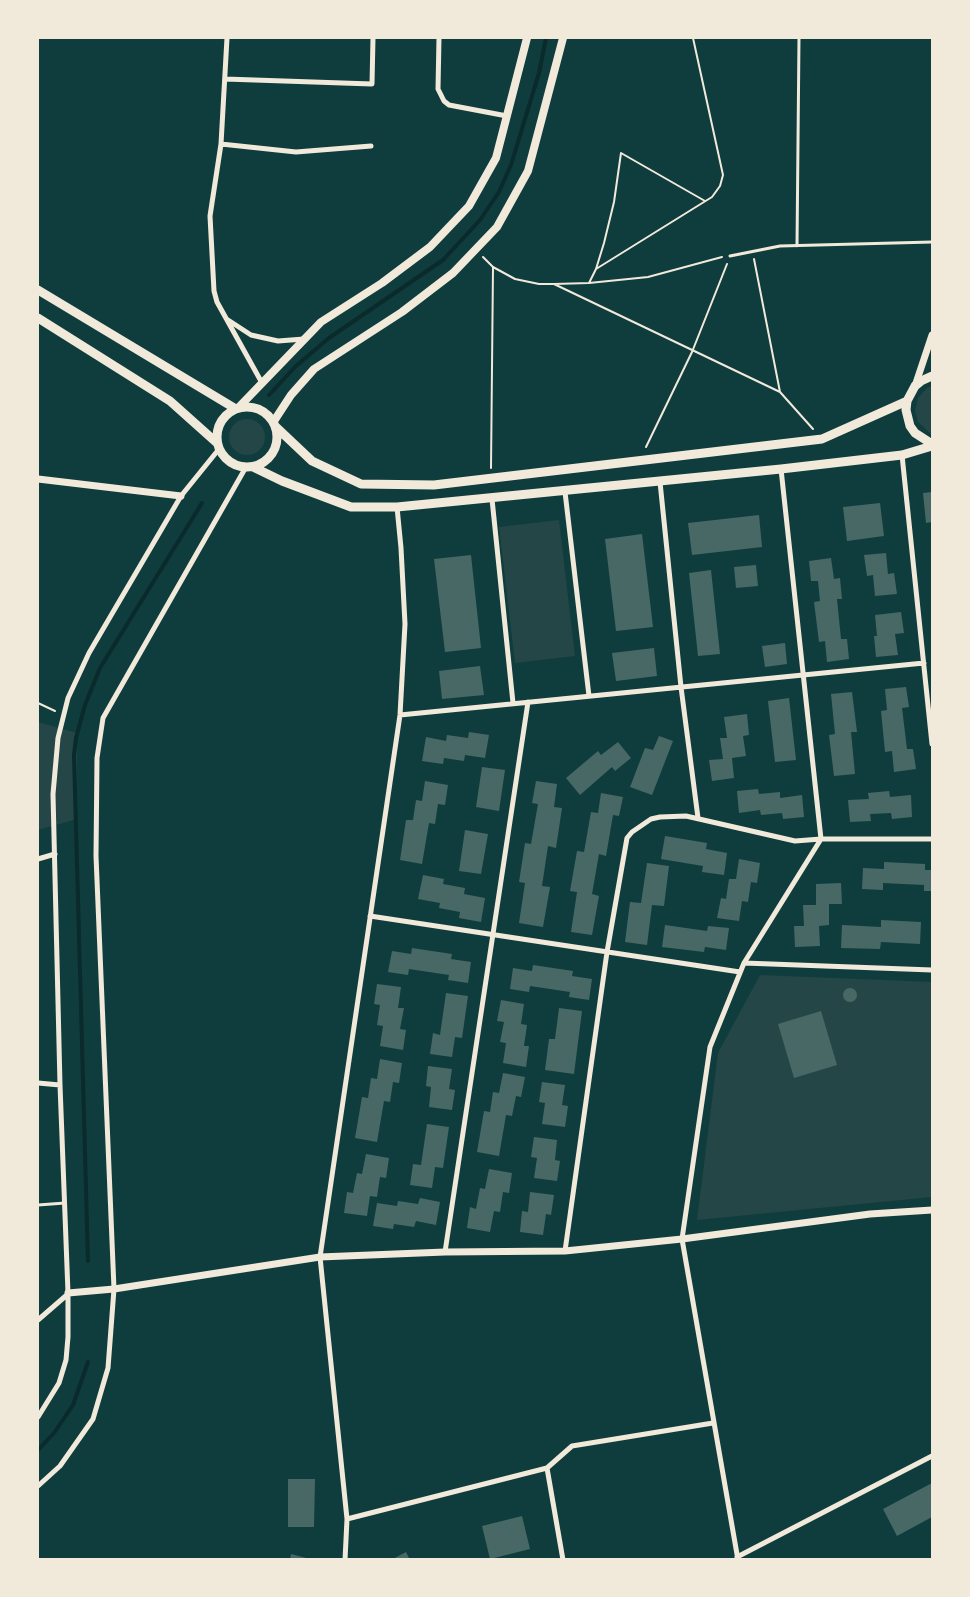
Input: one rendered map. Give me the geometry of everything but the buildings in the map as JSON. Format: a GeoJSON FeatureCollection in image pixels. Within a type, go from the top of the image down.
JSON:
{"type":"FeatureCollection","features":[{"type":"Feature","properties":{"kind":"main road"},"geometry":{"type":"LineString","coordinates":[[218,446],[217,432],[227,414],[238,408],[321,322],[382,283],[430,247],[469,207],[496,159],[528,38]]}},
{"type":"Feature","properties":{"kind":"main road"},"geometry":{"type":"LineString","coordinates":[[249,467],[263,463],[271,456],[278,437],[275,424],[291,396],[314,369],[402,312],[453,273],[497,227],[528,171],[563,38]]}},
{"type":"Feature","properties":{"kind":"main road"},"geometry":{"type":"LineString","coordinates":[[38,290],[238,408],[249,406],[259,408],[312,462],[362,484],[434,485],[822,439],[907,401]]}},
{"type":"Feature","properties":{"kind":"main road"},"geometry":{"type":"LineString","coordinates":[[38,318],[170,401],[218,446],[230,462],[249,467],[351,507],[397,507],[492,499],[781,470],[902,455],[933,445]]}},
{"type":"Feature","properties":{"kind":"main road"},"geometry":{"type":"LineString","coordinates":[[933,376],[915,386],[907,401],[907,418],[910,426],[921,439],[933,445]]}},
{"type":"Feature","properties":{"kind":"street"},"geometry":{"type":"LineString","coordinates":[[227,38],[221,144],[210,216],[214,291],[262,383]]}},
{"type":"Feature","properties":{"kind":"street"},"geometry":{"type":"LineString","coordinates":[[225,79],[372,84],[373,38]]}},
{"type":"Feature","properties":{"kind":"street"},"geometry":{"type":"LineString","coordinates":[[439,38],[438,89],[444,101],[449,105],[507,116]]}},
{"type":"Feature","properties":{"kind":"street"},"geometry":{"type":"LineString","coordinates":[[221,144],[296,152],[370,146]]}},
{"type":"Feature","properties":{"kind":"street"},"geometry":{"type":"LineString","coordinates":[[228,320],[251,334],[269,339],[278,341],[305,338]]}},
{"type":"Feature","properties":{"kind":"street"},"geometry":{"type":"LineString","coordinates":[[915,386],[933,335]]}},
{"type":"Feature","properties":{"kind":"street"},"geometry":{"type":"LineString","coordinates":[[38,1417],[63,1372],[68,1348],[53,776],[58,738],[63,714],[81,668],[181,496],[218,446]]}},
{"type":"Feature","properties":{"kind":"street"},"geometry":{"type":"LineString","coordinates":[[902,455],[924,663],[930,691],[933,744]]}},
{"type":"Feature","properties":{"kind":"street"},"geometry":{"type":"LineString","coordinates":[[38,1486],[60,1466],[93,1419],[108,1368],[114,1289],[96,856],[97,758],[103,718],[249,467]]}},
{"type":"Feature","properties":{"kind":"street"},"geometry":{"type":"LineString","coordinates":[[781,470],[821,839],[744,963],[710,1047],[682,1239],[738,1558],[933,1456]]}},
{"type":"Feature","properties":{"kind":"street"},"geometry":{"type":"LineString","coordinates":[[38,479],[181,496]]}},
{"type":"Feature","properties":{"kind":"street"},"geometry":{"type":"LineString","coordinates":[[660,482],[681,687],[698,818]]}},
{"type":"Feature","properties":{"kind":"street"},"geometry":{"type":"LineString","coordinates":[[565,492],[589,696]]}},
{"type":"Feature","properties":{"kind":"street"},"geometry":{"type":"LineString","coordinates":[[492,499],[513,703]]}},
{"type":"Feature","properties":{"kind":"street"},"geometry":{"type":"LineString","coordinates":[[345,1560],[347,1519],[320,1257],[400,715],[405,624],[397,507]]}},
{"type":"Feature","properties":{"kind":"street"},"geometry":{"type":"LineString","coordinates":[[400,715],[924,663]]}},
{"type":"Feature","properties":{"kind":"street"},"geometry":{"type":"LineString","coordinates":[[445,1252],[528,702]]}},
{"type":"Feature","properties":{"kind":"street"},"geometry":{"type":"LineString","coordinates":[[565,1251],[606,952],[627,838],[637,827],[651,819],[668,816],[698,818],[795,841],[933,839]]}},
{"type":"Feature","properties":{"kind":"street"},"geometry":{"type":"LineString","coordinates":[[38,859],[55,854]]}},
{"type":"Feature","properties":{"kind":"street"},"geometry":{"type":"LineString","coordinates":[[370,916],[740,972]]}},
{"type":"Feature","properties":{"kind":"street"},"geometry":{"type":"LineString","coordinates":[[744,963],[933,970]]}},
{"type":"Feature","properties":{"kind":"street"},"geometry":{"type":"LineString","coordinates":[[38,1083],[60,1085]]}},
{"type":"Feature","properties":{"kind":"street"},"geometry":{"type":"LineString","coordinates":[[38,1320],[68,1293],[114,1289],[320,1257],[445,1252],[565,1251],[682,1239],[870,1214],[933,1210]]}},
{"type":"Feature","properties":{"kind":"street"},"geometry":{"type":"LineString","coordinates":[[347,1519],[546,1468],[572,1446],[713,1423]]}},
{"type":"Feature","properties":{"kind":"street"},"geometry":{"type":"LineString","coordinates":[[546,1468],[563,1560]]}},
{"type":"Feature","properties":{"kind":"lane"},"geometry":{"type":"LineString","coordinates":[[797,246],[799,38]]}},
{"type":"Feature","properties":{"kind":"lane"},"geometry":{"type":"LineString","coordinates":[[730,256],[780,246],[933,242]]}},
{"type":"Feature","properties":{"kind":"lane"},"geometry":{"type":"LineString","coordinates":[[38,1205],[64,1203]]}},
{"type":"Feature","properties":{"kind":"path"},"geometry":{"type":"LineString","coordinates":[[596,269],[712,197],[720,186],[723,175],[693,38]]}},
{"type":"Feature","properties":{"kind":"path"},"geometry":{"type":"LineString","coordinates":[[589,283],[596,269],[614,202],[621,153],[705,201]]}},
{"type":"Feature","properties":{"kind":"path"},"geometry":{"type":"LineString","coordinates":[[476,250],[493,267],[515,279],[539,284],[589,283],[648,277],[730,256]]}},
{"type":"Feature","properties":{"kind":"path"},"geometry":{"type":"LineString","coordinates":[[752,251],[780,392]]}},
{"type":"Feature","properties":{"kind":"path"},"geometry":{"type":"LineString","coordinates":[[639,461],[692,352],[730,256]]}},
{"type":"Feature","properties":{"kind":"path"},"geometry":{"type":"LineString","coordinates":[[490,478],[493,267]]}},
{"type":"Feature","properties":{"kind":"path"},"geometry":{"type":"LineString","coordinates":[[554,284],[692,352],[780,392],[822,439]]}},
{"type":"Feature","properties":{"kind":"path"},"geometry":{"type":"LineString","coordinates":[[38,703],[63,714]]}},
{"type":"Feature","properties":{"kind":"shaded area"},"geometry":{"type":"Polygon","coordinates":[[[932,386],[932,435],[918,422],[915,410],[918,398],[932,386]]]}},
{"type":"Feature","properties":{"kind":"shaded area"},"geometry":{"type":"Polygon","coordinates":[[[247,419],[260,424],[265,437],[260,450],[247,455],[234,450],[229,437],[234,424],[247,419]]]}},
{"type":"Feature","properties":{"kind":"shaded area"},"geometry":{"type":"Polygon","coordinates":[[[559,520],[575,656],[515,663],[499,527],[559,520]]]}},
{"type":"Feature","properties":{"kind":"shaded area"},"geometry":{"type":"Polygon","coordinates":[[[38,722],[77,733],[77,819],[38,830],[38,722]]]}},
{"type":"Feature","properties":{"kind":"shaded area"},"geometry":{"type":"Polygon","coordinates":[[[760,975],[932,982],[932,1197],[697,1220],[718,1053],[760,975]]]}},
{"type":"Feature","properties":{"kind":"waterway"},"geometry":{"type":"LineString","coordinates":[[269,395],[296,366],[329,338],[443,260],[480,220],[499,192],[511,165],[539,73],[546,38]]}},
{"type":"Feature","properties":{"kind":"waterway"},"geometry":{"type":"LineString","coordinates":[[88,1261],[74,755],[76,738],[85,705],[100,668],[202,503]]}},
{"type":"Feature","properties":{"kind":"waterway"},"geometry":{"type":"LineString","coordinates":[[38,1450],[54,1433],[73,1405],[88,1362]]}}]}
